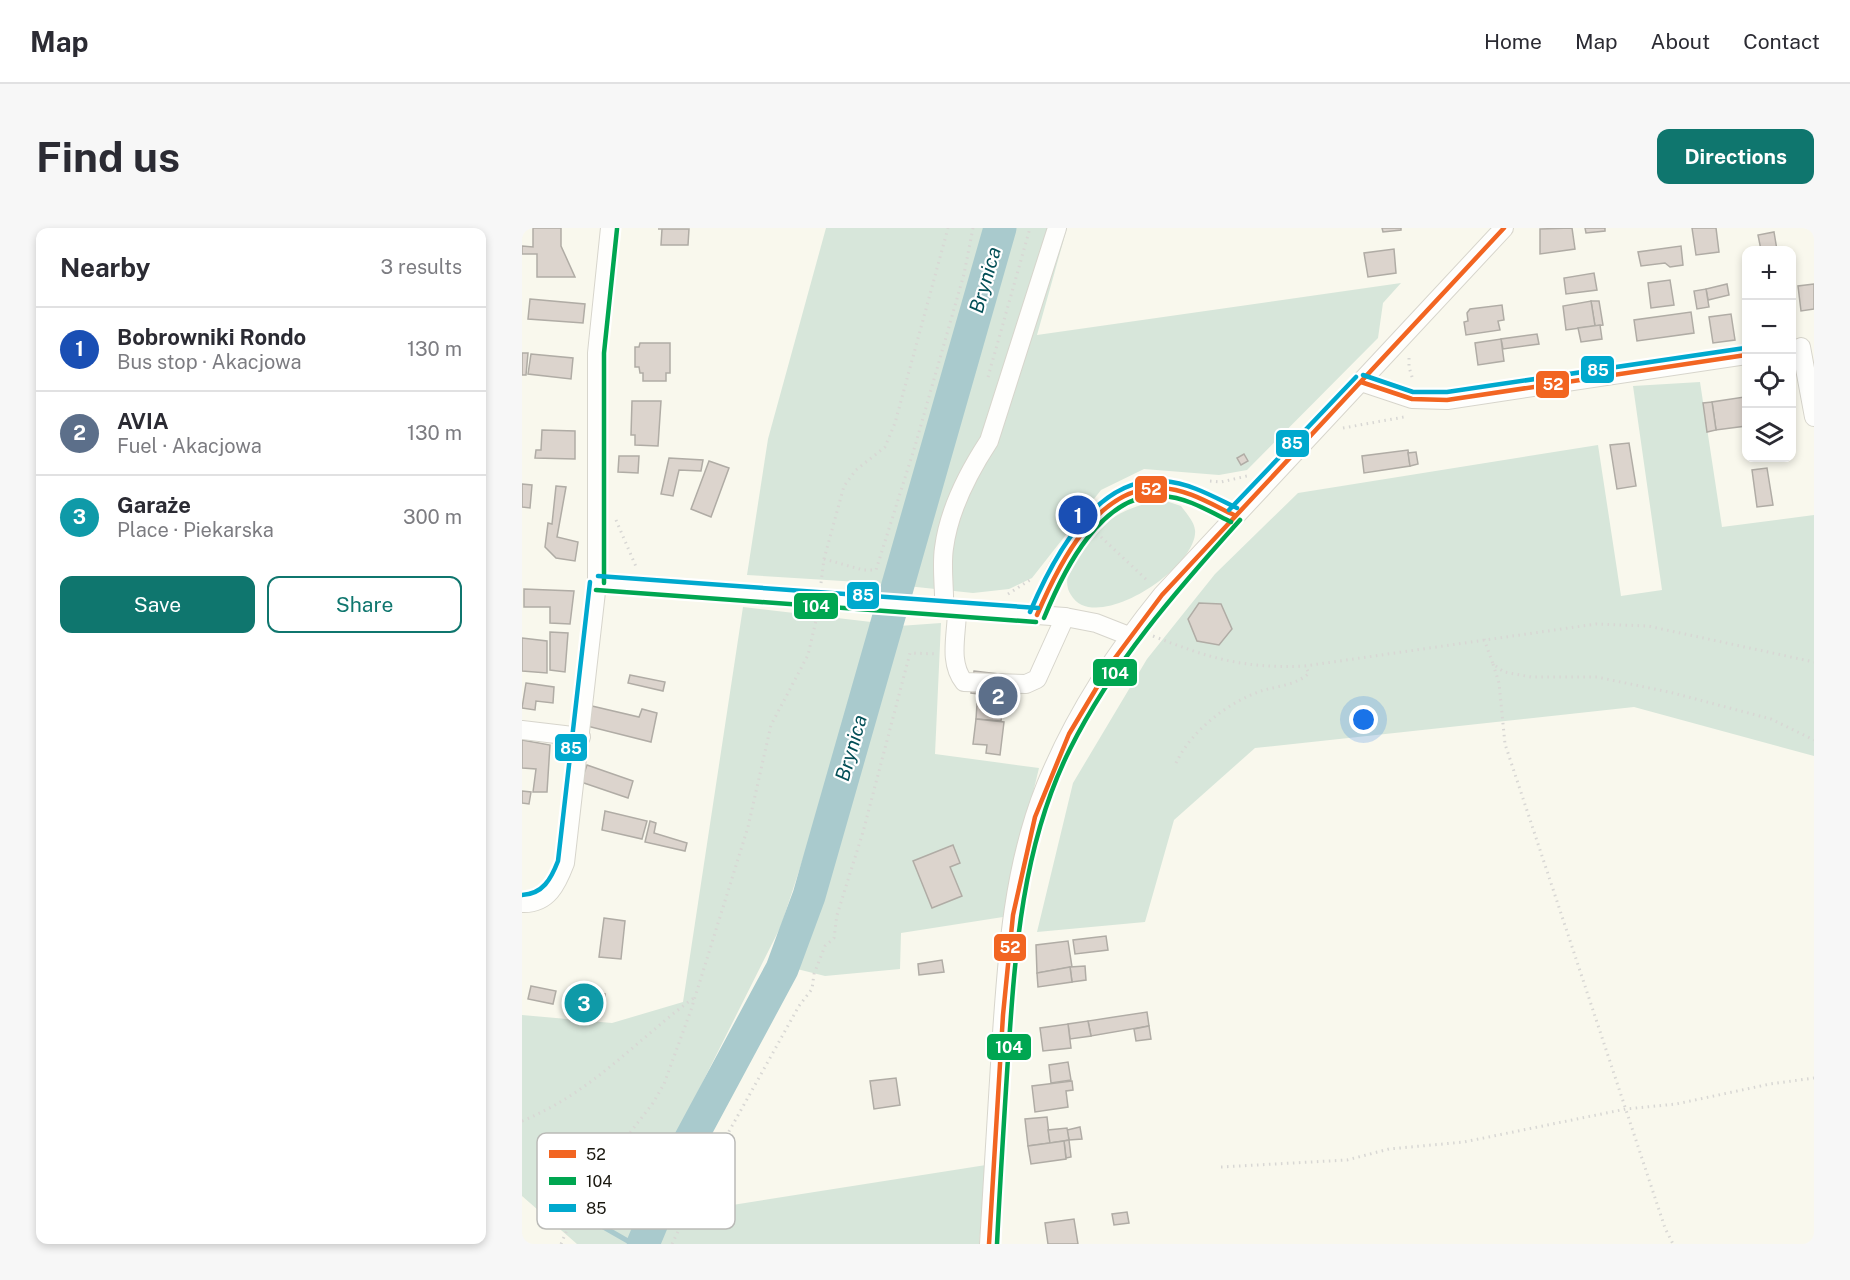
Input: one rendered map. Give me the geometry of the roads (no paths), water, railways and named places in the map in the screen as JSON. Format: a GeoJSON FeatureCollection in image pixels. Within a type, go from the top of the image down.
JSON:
{"type":"FeatureCollection","features":[{"type":"Feature","properties":{"kind":"street"},"geometry":{"type":"LineString","coordinates":[[522,903],[548,896],[556,887],[562,871],[581,737],[597,583],[597,353],[610,228]]}},
{"type":"Feature","properties":{"kind":"street"},"geometry":{"type":"LineString","coordinates":[[1057,228],[989,441],[970,470],[950,519],[944,550],[946,609],[958,674],[964,682],[1026,684],[1036,679],[1065,617]]}},
{"type":"Feature","properties":{"kind":"street"},"geometry":{"type":"LineString","coordinates":[[989,1244],[1007,958],[1021,865],[1046,786],[1069,736],[1129,636],[1234,515],[1503,228]]}},
{"type":"Feature","properties":{"kind":"street"},"geometry":{"type":"LineString","coordinates":[[1802,347],[1814,417]]}},
{"type":"Feature","properties":{"kind":"street"},"geometry":{"type":"LineString","coordinates":[[1361,382],[1412,399],[1447,400],[1742,356]]}},
{"type":"Feature","properties":{"kind":"street"},"geometry":{"type":"LineString","coordinates":[[1037,615],[1059,565],[1090,527],[1120,498],[1140,489],[1161,488],[1202,498],[1234,515]]}},
{"type":"Feature","properties":{"kind":"street"},"geometry":{"type":"LineString","coordinates":[[597,583],[818,592],[852,602],[1065,617],[1096,623],[1129,636]]}},
{"type":"Feature","properties":{"kind":"street"},"geometry":{"type":"LineString","coordinates":[[522,730],[581,737]]}},
{"type":"Feature","properties":{"kind":"waterway","name":"Brynica"},"geometry":{"type":"LineString","coordinates":[[694,1133],[782,969],[809,896],[1000,228]]}},
{"type":"Feature","properties":{"kind":"waterway"},"geometry":{"type":"LineString","coordinates":[[607,1229],[633,1244]]}},
{"type":"Feature","properties":{"kind":"waterway","name":"Brynica"},"geometry":{"type":"LineString","coordinates":[[643,1244],[649,1229]]}},
{"type":"Feature","properties":{"kind":"place","name":"Bobrowniki Rondo"},"geometry":{"type":"Point","coordinates":[1078,515]}},
{"type":"Feature","properties":{"kind":"place","name":"AVIA"},"geometry":{"type":"Point","coordinates":[998,696]}},
{"type":"Feature","properties":{"kind":"place","name":"Garaże"},"geometry":{"type":"Point","coordinates":[584,1003]}}]}
